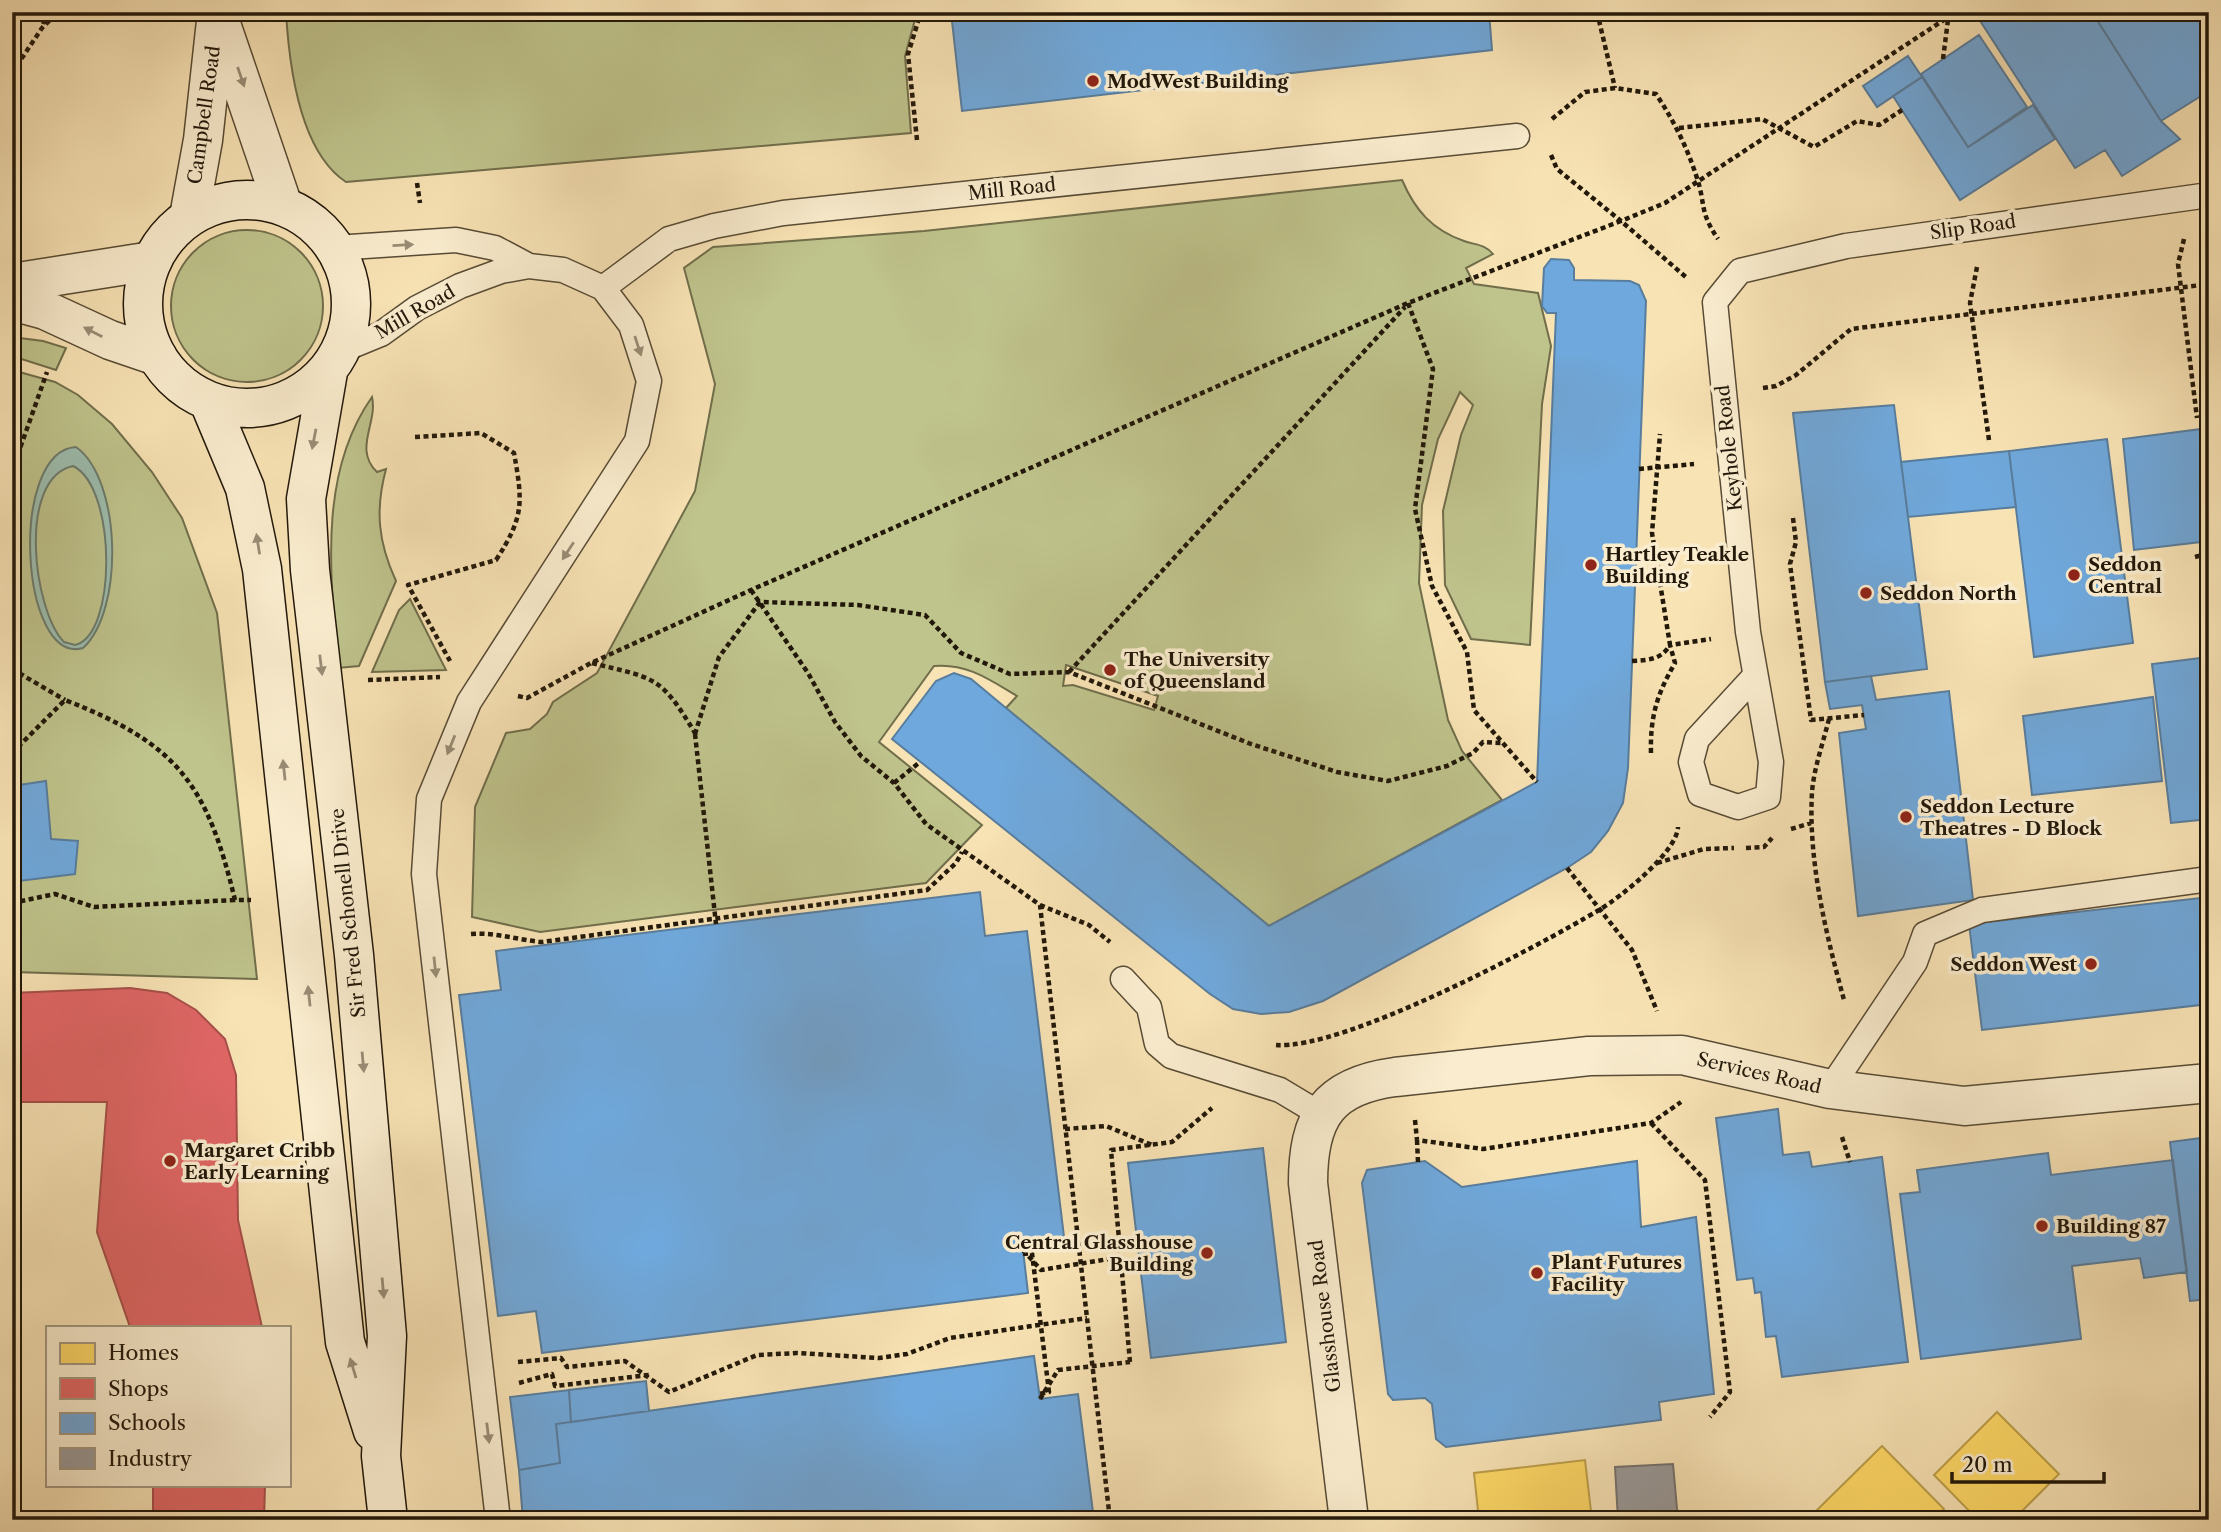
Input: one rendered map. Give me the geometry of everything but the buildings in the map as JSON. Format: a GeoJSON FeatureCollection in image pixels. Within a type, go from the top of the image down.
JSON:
{"type":"FeatureCollection","features":[{"type":"Feature","properties":{"kind":"street","name":"Campbell Road"},"geometry":{"type":"LineString","coordinates":[[217,13],[283,206]]}},
{"type":"Feature","properties":{"kind":"street","name":"Campbell Road"},"geometry":{"type":"LineString","coordinates":[[189,217],[203,140],[217,13]]}},
{"type":"Feature","properties":{"kind":"street","name":"Sir Fred Schonell Drive"},"geometry":{"type":"LineString","coordinates":[[335,361],[310,389],[278,405],[244,409],[209,402],[179,384],[157,356],[145,314],[144,292],[152,261],[168,237],[189,217],[219,203],[251,199],[283,206],[312,222],[335,248],[349,280],[351,316],[335,361],[312,448],[306,499],[310,570],[354,955],[387,1336],[381,1456],[388,1520]]}},
{"type":"Feature","properties":{"kind":"street"},"geometry":{"type":"LineString","coordinates":[[12,284],[152,261]]}},
{"type":"Feature","properties":{"kind":"street"},"geometry":{"type":"LineString","coordinates":[[12,301],[45,310],[110,340],[157,356]]}},
{"type":"Feature","properties":{"kind":"street","name":"Sir Fred Schonell Drive"},"geometry":{"type":"LineString","coordinates":[[209,402],[245,488],[262,569],[345,1342],[381,1456]]}},
{"type":"Feature","properties":{"kind":"street","name":"Services Road"},"geometry":{"type":"LineString","coordinates":[[1320,1114],[1335,1098],[1368,1081],[1589,1056],[1682,1055],[1829,1089],[1964,1106],[2209,1083]]}},
{"type":"Feature","properties":{"kind":"street","name":"Glasshouse Road"},"geometry":{"type":"LineString","coordinates":[[1320,1114],[1308,1155],[1308,1183],[1349,1520]]}},
{"type":"Feature","properties":{"kind":"lane","name":"Mill Road"},"geometry":{"type":"LineString","coordinates":[[335,361],[381,334],[417,308],[460,286],[501,271],[529,266],[563,270],[603,288],[669,239],[714,226],[783,213],[1528,133]]}},
{"type":"Feature","properties":{"kind":"lane","name":"Slip Road"},"geometry":{"type":"LineString","coordinates":[[1740,271],[1846,246],[2209,195]]}},
{"type":"Feature","properties":{"kind":"lane","name":"Mill Road"},"geometry":{"type":"LineString","coordinates":[[335,248],[456,240],[495,248],[529,266]]}},
{"type":"Feature","properties":{"kind":"lane"},"geometry":{"type":"LineString","coordinates":[[1715,302],[1740,271]]}},
{"type":"Feature","properties":{"kind":"lane"},"geometry":{"type":"LineString","coordinates":[[498,1520],[479,1365],[467,1155],[424,874],[429,799],[469,702],[637,441],[649,381],[631,325],[603,288]]}},
{"type":"Feature","properties":{"kind":"lane","name":"Keyhole Road"},"geometry":{"type":"LineString","coordinates":[[1715,302],[1755,676],[1771,762],[1768,797],[1738,807],[1700,794],[1691,762],[1697,739],[1755,676]]}},
{"type":"Feature","properties":{"kind":"lane"},"geometry":{"type":"LineString","coordinates":[[1829,1089],[1915,962],[1924,934],[1982,910],[2209,879]]}},
{"type":"Feature","properties":{"kind":"lane"},"geometry":{"type":"LineString","coordinates":[[1123,979],[1149,1007],[1157,1044],[1171,1056],[1280,1090],[1320,1114]]}},
{"type":"Feature","properties":{"kind":"path"},"geometry":{"type":"LineString","coordinates":[[42,28],[48,12]]}},
{"type":"Feature","properties":{"kind":"path"},"geometry":{"type":"LineString","coordinates":[[12,73],[42,28],[58,12]]}},
{"type":"Feature","properties":{"kind":"path"},"geometry":{"type":"LineString","coordinates":[[917,140],[908,54],[921,12]]}},
{"type":"Feature","properties":{"kind":"path"},"geometry":{"type":"LineString","coordinates":[[1597,12],[1615,89]]}},
{"type":"Feature","properties":{"kind":"path"},"geometry":{"type":"LineString","coordinates":[[514,694],[527,698],[591,663],[751,590],[1408,303],[1665,204],[1956,12]]}},
{"type":"Feature","properties":{"kind":"path"},"geometry":{"type":"LineString","coordinates":[[1942,59],[1948,15]]}},
{"type":"Feature","properties":{"kind":"path"},"geometry":{"type":"LineString","coordinates":[[1715,302],[1557,169],[1528,133],[1585,92],[1615,89],[1656,94],[1679,128],[1698,181],[1704,218],[1740,271]]}},
{"type":"Feature","properties":{"kind":"path"},"geometry":{"type":"LineString","coordinates":[[1679,128],[1762,119],[1814,147],[1857,121],[1879,125],[1902,110]]}},
{"type":"Feature","properties":{"kind":"path"},"geometry":{"type":"LineString","coordinates":[[2178,264],[2197,418]]}},
{"type":"Feature","properties":{"kind":"path"},"geometry":{"type":"LineString","coordinates":[[1749,389],[1776,386],[1796,375],[1851,329],[2209,284]]}},
{"type":"Feature","properties":{"kind":"path"},"geometry":{"type":"LineString","coordinates":[[1069,672],[1408,303]]}},
{"type":"Feature","properties":{"kind":"path"},"geometry":{"type":"LineString","coordinates":[[1408,303],[1433,369],[1415,509],[1432,586],[1467,652],[1474,709],[1537,782]]}},
{"type":"Feature","properties":{"kind":"path"},"geometry":{"type":"LineString","coordinates":[[1970,303],[1989,440]]}},
{"type":"Feature","properties":{"kind":"path"},"geometry":{"type":"LineString","coordinates":[[12,471],[47,372]]}},
{"type":"Feature","properties":{"kind":"path"},"geometry":{"type":"LineString","coordinates":[[415,437],[481,433],[514,453],[521,492],[516,529],[496,560],[408,585],[453,665]]}},
{"type":"Feature","properties":{"kind":"path"},"geometry":{"type":"LineString","coordinates":[[1651,759],[1650,725],[1655,699],[1675,663],[1652,533],[1655,468],[1660,434]]}},
{"type":"Feature","properties":{"kind":"path"},"geometry":{"type":"LineString","coordinates":[[1639,469],[1730,461]]}},
{"type":"Feature","properties":{"kind":"path"},"geometry":{"type":"LineString","coordinates":[[1793,518],[1796,542],[1790,564],[1811,720],[1864,715]]}},
{"type":"Feature","properties":{"kind":"path"},"geometry":{"type":"LineString","coordinates":[[2195,557],[2209,552]]}},
{"type":"Feature","properties":{"kind":"path"},"geometry":{"type":"LineString","coordinates":[[751,590],[808,673],[835,722],[861,756],[894,783],[926,824],[1040,905],[1089,925],[1117,947],[1123,979]]}},
{"type":"Feature","properties":{"kind":"path"},"geometry":{"type":"LineString","coordinates":[[760,602],[858,605],[926,615],[961,653],[1010,674],[1069,672],[1251,744],[1337,772],[1388,781],[1447,766],[1473,752],[1483,742],[1502,743]]}},
{"type":"Feature","properties":{"kind":"path"},"geometry":{"type":"LineString","coordinates":[[716,925],[695,734],[719,657],[760,602]]}},
{"type":"Feature","properties":{"kind":"path"},"geometry":{"type":"LineString","coordinates":[[1632,661],[1651,660],[1665,653],[1670,645]]}},
{"type":"Feature","properties":{"kind":"path"},"geometry":{"type":"LineString","coordinates":[[591,663],[652,678],[672,696],[695,734]]}},
{"type":"Feature","properties":{"kind":"path"},"geometry":{"type":"LineString","coordinates":[[12,669],[65,700],[106,716],[169,756],[203,801],[221,843],[235,900]]}},
{"type":"Feature","properties":{"kind":"path"},"geometry":{"type":"LineString","coordinates":[[367,680],[446,677]]}},
{"type":"Feature","properties":{"kind":"path"},"geometry":{"type":"LineString","coordinates":[[12,753],[65,700]]}},
{"type":"Feature","properties":{"kind":"path"},"geometry":{"type":"LineString","coordinates":[[1829,719],[1812,791],[1812,826],[1830,948],[1844,1002]]}},
{"type":"Feature","properties":{"kind":"path"},"geometry":{"type":"LineString","coordinates":[[894,783],[920,762]]}},
{"type":"Feature","properties":{"kind":"path"},"geometry":{"type":"LineString","coordinates":[[1268,1045],[1292,1046],[1325,1039],[1398,1011],[1485,970],[1601,909],[1657,863],[1677,836],[1678,823]]}},
{"type":"Feature","properties":{"kind":"path"},"geometry":{"type":"LineString","coordinates":[[1791,829],[1812,826]]}},
{"type":"Feature","properties":{"kind":"path"},"geometry":{"type":"LineString","coordinates":[[1657,863],[1704,849],[1765,847],[1779,830]]}},
{"type":"Feature","properties":{"kind":"path"},"geometry":{"type":"LineString","coordinates":[[432,938],[491,932],[511,939],[542,942],[927,890],[956,863],[962,852]]}},
{"type":"Feature","properties":{"kind":"path"},"geometry":{"type":"LineString","coordinates":[[1567,868],[1632,950],[1659,1014]]}},
{"type":"Feature","properties":{"kind":"path"},"geometry":{"type":"LineString","coordinates":[[12,904],[55,894],[94,907],[255,900]]}},
{"type":"Feature","properties":{"kind":"path"},"geometry":{"type":"LineString","coordinates":[[1040,905],[1110,1520]]}},
{"type":"Feature","properties":{"kind":"path"},"geometry":{"type":"LineString","coordinates":[[1417,1140],[1483,1149],[1651,1123],[1685,1100]]}},
{"type":"Feature","properties":{"kind":"path"},"geometry":{"type":"LineString","coordinates":[[1121,1257],[1041,1270],[1023,1252],[1032,1253],[1041,1325],[1049,1392],[1039,1396],[1058,1370],[1130,1362],[1121,1257],[1111,1150],[1172,1142],[1217,1104]]}},
{"type":"Feature","properties":{"kind":"path"},"geometry":{"type":"LineString","coordinates":[[1413,1108],[1418,1162]]}},
{"type":"Feature","properties":{"kind":"path"},"geometry":{"type":"LineString","coordinates":[[1651,1123],[1706,1180],[1730,1392],[1710,1417]]}},
{"type":"Feature","properties":{"kind":"path"},"geometry":{"type":"LineString","coordinates":[[1065,1129],[1106,1126],[1153,1146]]}},
{"type":"Feature","properties":{"kind":"path"},"geometry":{"type":"LineString","coordinates":[[479,1365],[561,1358],[567,1367],[625,1360],[650,1375],[669,1392],[757,1355],[797,1353],[879,1358],[907,1354],[950,1338],[1087,1318]]}},
{"type":"Feature","properties":{"kind":"path"},"geometry":{"type":"LineString","coordinates":[[529,1380],[552,1374],[555,1386],[650,1375]]}},
{"type":"Feature","properties":{"kind":"green space"},"geometry":{"type":"Polygon","coordinates":[[[286,12],[917,12],[905,56],[911,133],[346,182],[330,168],[317,150],[307,128],[294,80],[286,12]]]}},
{"type":"Feature","properties":{"kind":"green space"},"geometry":{"type":"Polygon","coordinates":[[[1402,180],[1419,210],[1434,225],[1493,254],[1466,268],[1474,284],[1538,293],[1551,346],[1542,404],[1530,645],[1471,639],[1445,585],[1443,511],[1461,435],[1473,405],[1460,392],[1438,439],[1422,505],[1419,583],[1448,720],[1462,751],[1502,800],[1269,926],[1006,708],[1017,696],[968,670],[934,666],[879,742],[982,825],[926,883],[540,932],[472,917],[475,807],[506,733],[530,729],[547,714],[553,702],[597,673],[695,491],[715,384],[684,268],[713,247],[924,231],[1402,180]],[[1066,665],[1063,686],[1073,685],[1154,710],[1158,696],[1066,665]]]}},
{"type":"Feature","properties":{"kind":"green space"},"geometry":{"type":"Polygon","coordinates":[[[247,230],[276,236],[301,252],[317,277],[323,306],[317,335],[301,360],[276,376],[247,382],[218,376],[193,360],[177,335],[171,306],[177,277],[193,252],[218,236],[247,230]]]}},
{"type":"Feature","properties":{"kind":"green space"},"geometry":{"type":"Polygon","coordinates":[[[12,337],[43,341],[66,348],[56,370],[12,356],[12,337]]]}},
{"type":"Feature","properties":{"kind":"green space"},"geometry":{"type":"Polygon","coordinates":[[[12,370],[55,382],[78,395],[112,424],[152,472],[182,518],[217,613],[257,979],[12,972],[12,370]]]}},
{"type":"Feature","properties":{"kind":"green space"},"geometry":{"type":"Polygon","coordinates":[[[372,397],[367,454],[377,472],[386,469],[380,498],[380,526],[385,553],[396,581],[359,666],[338,668],[331,563],[335,493],[342,460],[354,427],[372,397]]]}},
{"type":"Feature","properties":{"kind":"green space"},"geometry":{"type":"Polygon","coordinates":[[[410,599],[446,670],[372,672],[399,610],[410,599]]]}},
{"type":"Feature","properties":{"kind":"shaded area"},"geometry":{"type":"Polygon","coordinates":[[[76,447],[91,464],[102,487],[109,515],[111,577],[106,606],[96,630],[83,648],[62,645],[46,625],[35,593],[30,556],[32,517],[40,483],[54,458],[76,447]],[[73,466],[55,476],[44,494],[37,519],[38,575],[44,603],[53,626],[64,642],[75,645],[89,636],[99,616],[104,590],[104,529],[98,502],[87,479],[73,466]]]}},
{"type":"Feature","properties":{"kind":"place","name":"ModWest Building"},"geometry":{"type":"Point","coordinates":[1093,81]}},
{"type":"Feature","properties":{"kind":"place","name":"Hartley Teakle Building"},"geometry":{"type":"Point","coordinates":[1591,565]}},
{"type":"Feature","properties":{"kind":"place","name":"Seddon Central"},"geometry":{"type":"Point","coordinates":[2074,575]}},
{"type":"Feature","properties":{"kind":"place","name":"Seddon North"},"geometry":{"type":"Point","coordinates":[1866,593]}},
{"type":"Feature","properties":{"kind":"place","name":"The University of Queensland"},"geometry":{"type":"Point","coordinates":[1110,670]}},
{"type":"Feature","properties":{"kind":"place","name":"Seddon Lecture Theatres - D Block"},"geometry":{"type":"Point","coordinates":[1906,817]}},
{"type":"Feature","properties":{"kind":"place","name":"Seddon West"},"geometry":{"type":"Point","coordinates":[2091,964]}},
{"type":"Feature","properties":{"kind":"place","name":"Margaret Cribb Early Learning"},"geometry":{"type":"Point","coordinates":[170,1161]}},
{"type":"Feature","properties":{"kind":"place","name":"Building 87"},"geometry":{"type":"Point","coordinates":[2042,1226]}},
{"type":"Feature","properties":{"kind":"place","name":"Central Glasshouse Building"},"geometry":{"type":"Point","coordinates":[1207,1253]}},
{"type":"Feature","properties":{"kind":"place","name":"Plant Futures Facility"},"geometry":{"type":"Point","coordinates":[1537,1273]}}]}
